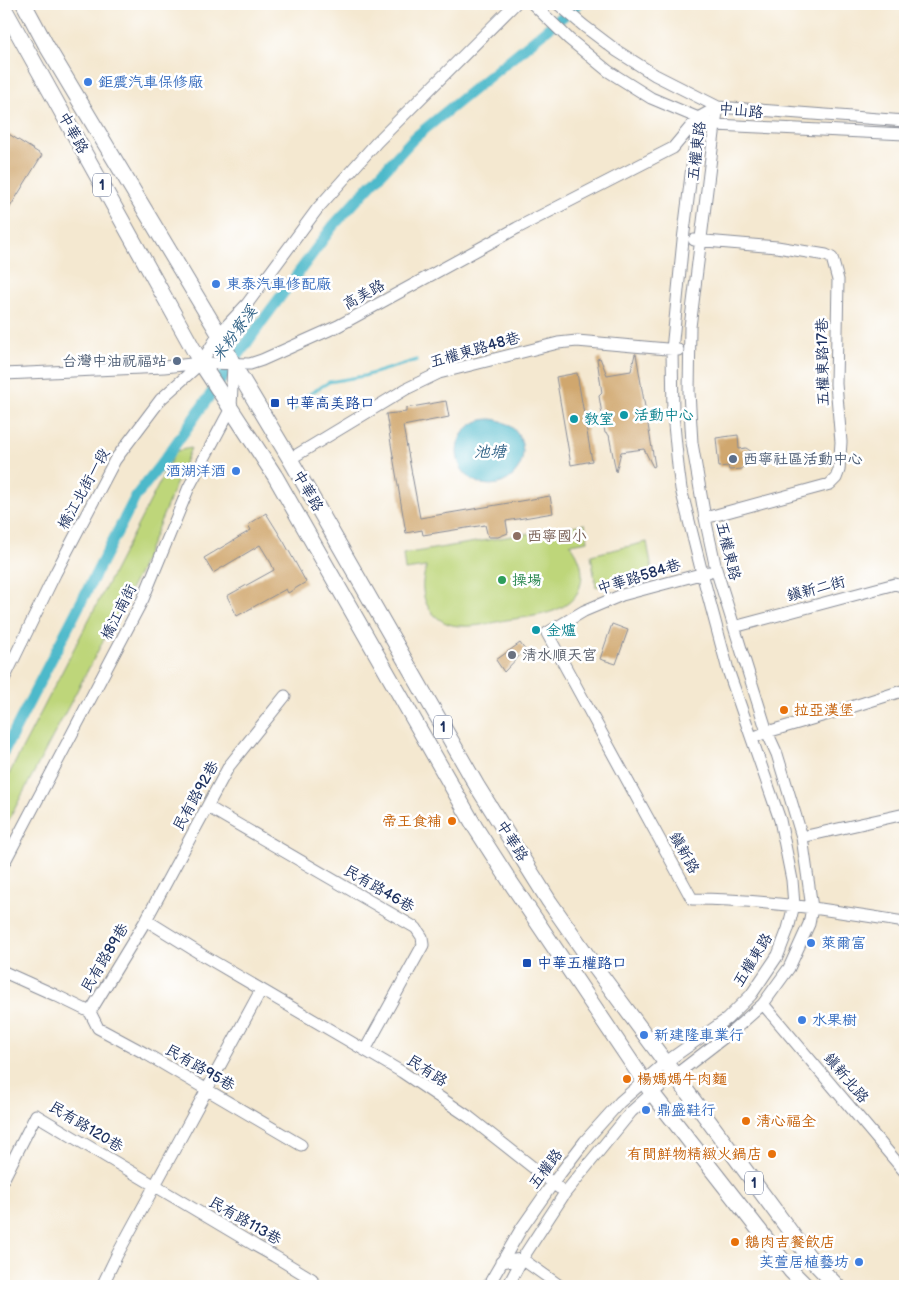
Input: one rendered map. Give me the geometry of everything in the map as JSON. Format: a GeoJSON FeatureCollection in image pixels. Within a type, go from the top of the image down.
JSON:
{"type":"FeatureCollection","features":[{"type":"Feature","properties":{"kind":"main road","name":"中華路"},"geometry":{"type":"LineString","coordinates":[[24,4],[46,45],[219,334]]}},
{"type":"Feature","properties":{"kind":"main road","name":"中華路"},"geometry":{"type":"LineString","coordinates":[[4,8],[202,363]]}},
{"type":"Feature","properties":{"kind":"main road","name":"1"},"geometry":{"type":"LineString","coordinates":[[219,334],[234,364]]}},
{"type":"Feature","properties":{"kind":"main road","name":"1"},"geometry":{"type":"LineString","coordinates":[[202,363],[231,408]]}},
{"type":"Feature","properties":{"kind":"main road","name":"中華路"},"geometry":{"type":"LineString","coordinates":[[234,364],[477,786],[549,902],[809,1257],[837,1286]]}},
{"type":"Feature","properties":{"kind":"main road","name":"中華路"},"geometry":{"type":"LineString","coordinates":[[231,408],[276,476],[475,827],[509,880],[648,1087],[791,1271],[806,1286]]}},
{"type":"Feature","properties":{"kind":"street","name":"橋江北街一段"},"geometry":{"type":"LineString","coordinates":[[4,678],[55,574],[115,460],[161,398],[202,363],[219,334],[247,304],[318,208],[377,142],[514,4]]}},
{"type":"Feature","properties":{"kind":"street","name":"中山路"},"geometry":{"type":"LineString","coordinates":[[533,4],[569,39],[608,71],[652,98],[715,125],[905,134]]}},
{"type":"Feature","properties":{"kind":"street","name":"中山路"},"geometry":{"type":"LineString","coordinates":[[558,4],[617,51],[655,75],[718,107],[905,121]]}},
{"type":"Feature","properties":{"kind":"street","name":"五權東路"},"geometry":{"type":"LineString","coordinates":[[648,1087],[666,1062],[727,1019],[751,995],[778,955],[788,930],[794,905],[792,880],[780,820],[728,670],[681,489],[673,414],[672,350],[698,118],[718,107]]}},
{"type":"Feature","properties":{"kind":"street","name":"五權東路"},"geometry":{"type":"LineString","coordinates":[[648,1087],[676,1076],[763,1004],[789,968],[809,924],[812,908],[802,837],[777,754],[767,732],[716,569],[692,443],[688,392],[690,326],[718,107]]}},
{"type":"Feature","properties":{"kind":"street","name":"高美路"},"geometry":{"type":"LineString","coordinates":[[4,374],[164,367],[202,363],[250,364],[270,357],[338,326],[517,228],[673,148],[698,118]]}},
{"type":"Feature","properties":{"kind":"street","name":"五權東路17巷"},"geometry":{"type":"LineString","coordinates":[[683,240],[777,247],[826,255],[832,258],[838,280],[836,384],[841,442],[839,470],[836,478],[830,484],[705,518]]}},
{"type":"Feature","properties":{"kind":"street","name":"五權東路48巷"},"geometry":{"type":"LineString","coordinates":[[290,459],[406,389],[439,373],[558,343],[577,341],[689,351]]}},
{"type":"Feature","properties":{"kind":"street","name":"橋江南街"},"geometry":{"type":"LineString","coordinates":[[4,863],[144,599],[189,487],[231,408],[234,364]]}},
{"type":"Feature","properties":{"kind":"street","name":"中華路584巷"},"geometry":{"type":"LineString","coordinates":[[547,633],[584,610],[622,595],[716,569]]}},
{"type":"Feature","properties":{"kind":"street","name":"鎮新二街"},"geometry":{"type":"LineString","coordinates":[[734,626],[894,584],[905,587]]}},
{"type":"Feature","properties":{"kind":"street","name":"鎮新路"},"geometry":{"type":"LineString","coordinates":[[547,633],[692,899],[794,905],[905,922]]}},
{"type":"Feature","properties":{"kind":"street"},"geometry":{"type":"LineString","coordinates":[[752,738],[905,690]]}},
{"type":"Feature","properties":{"kind":"street","name":"民有路92巷"},"geometry":{"type":"LineString","coordinates":[[146,920],[229,766],[285,696]]}},
{"type":"Feature","properties":{"kind":"street","name":"民有路46巷"},"geometry":{"type":"LineString","coordinates":[[208,807],[416,928],[422,937],[423,945],[365,1050]]}},
{"type":"Feature","properties":{"kind":"street"},"geometry":{"type":"LineString","coordinates":[[802,837],[905,814]]}},
{"type":"Feature","properties":{"kind":"street","name":"民有路"},"geometry":{"type":"LineString","coordinates":[[146,920],[402,1072],[469,1116],[565,1193]]}},
{"type":"Feature","properties":{"kind":"street","name":"民有路89巷"},"geometry":{"type":"LineString","coordinates":[[90,1012],[146,920]]}},
{"type":"Feature","properties":{"kind":"street"},"geometry":{"type":"LineString","coordinates":[[4,972],[56,994],[90,1012]]}},
{"type":"Feature","properties":{"kind":"street"},"geometry":{"type":"LineString","coordinates":[[103,1286],[117,1256],[261,990]]}},
{"type":"Feature","properties":{"kind":"street","name":"鎮新北路"},"geometry":{"type":"LineString","coordinates":[[763,1004],[904,1169]]}},
{"type":"Feature","properties":{"kind":"street","name":"民有路95巷"},"geometry":{"type":"LineString","coordinates":[[90,1012],[98,1028],[301,1144]]}},
{"type":"Feature","properties":{"kind":"street","name":"五權路"},"geometry":{"type":"LineString","coordinates":[[488,1286],[521,1229],[586,1141],[620,1102],[648,1087]]}},
{"type":"Feature","properties":{"kind":"street","name":"五權路"},"geometry":{"type":"LineString","coordinates":[[508,1286],[522,1260],[565,1193],[631,1112],[648,1087]]}},
{"type":"Feature","properties":{"kind":"street","name":"民有路120巷"},"geometry":{"type":"LineString","coordinates":[[4,1178],[36,1115],[156,1186]]}},
{"type":"Feature","properties":{"kind":"street","name":"民有路113巷"},"geometry":{"type":"LineString","coordinates":[[156,1186],[312,1279],[312,1286]]}},
{"type":"Feature","properties":{"kind":"street"},"geometry":{"type":"LineString","coordinates":[[501,1262],[522,1260],[560,1286]]}},
{"type":"Feature","properties":{"kind":"green space"},"geometry":{"type":"Polygon","coordinates":[[[191,448],[139,573],[4,829],[4,784],[176,451],[191,448]]]}},
{"type":"Feature","properties":{"kind":"green space"},"geometry":{"type":"Polygon","coordinates":[[[585,524],[588,541],[570,544],[577,555],[581,567],[582,576],[579,589],[565,606],[554,611],[530,617],[472,626],[454,625],[440,620],[427,604],[423,587],[426,567],[405,570],[403,554],[585,524]]]}},
{"type":"Feature","properties":{"kind":"green space"},"geometry":{"type":"Polygon","coordinates":[[[647,542],[653,575],[596,587],[591,555],[647,542]]]}},
{"type":"Feature","properties":{"kind":"water","name":"池塘"},"geometry":{"type":"Polygon","coordinates":[[[484,419],[496,419],[508,424],[518,434],[523,446],[521,465],[508,480],[496,485],[484,485],[472,480],[462,470],[457,458],[457,446],[462,434],[472,424],[484,419]]]}},
{"type":"Feature","properties":{"kind":"building"},"geometry":{"type":"Polygon","coordinates":[[[4,131],[42,155],[4,217],[4,131]]]}},
{"type":"Feature","properties":{"kind":"building","name":"活動中心"},"geometry":{"type":"Polygon","coordinates":[[[635,354],[655,466],[653,467],[644,449],[621,452],[616,472],[609,435],[605,433],[599,396],[602,393],[597,359],[600,358],[607,375],[631,371],[635,354]]]}},
{"type":"Feature","properties":{"kind":"building","name":"教室"},"geometry":{"type":"Polygon","coordinates":[[[577,373],[592,461],[571,465],[556,377],[577,373]]]}},
{"type":"Feature","properties":{"kind":"building"},"geometry":{"type":"Polygon","coordinates":[[[446,401],[449,417],[403,426],[420,518],[550,496],[553,513],[506,521],[508,533],[498,537],[488,537],[485,525],[423,535],[422,530],[406,533],[386,414],[406,412],[406,408],[446,401]]]}},
{"type":"Feature","properties":{"kind":"building","name":"西寧社區活動中心"},"geometry":{"type":"Polygon","coordinates":[[[738,435],[739,449],[746,448],[752,452],[742,469],[729,470],[728,466],[719,467],[716,438],[738,435]]]}},
{"type":"Feature","properties":{"kind":"building"},"geometry":{"type":"Polygon","coordinates":[[[266,513],[306,582],[288,593],[286,589],[237,616],[227,596],[274,570],[271,563],[260,545],[213,573],[204,558],[251,530],[248,525],[266,513]]]}},
{"type":"Feature","properties":{"kind":"building"},"geometry":{"type":"Polygon","coordinates":[[[612,624],[628,630],[616,664],[600,659],[612,624]]]}},
{"type":"Feature","properties":{"kind":"building","name":"清水順天宮"},"geometry":{"type":"Polygon","coordinates":[[[520,643],[525,650],[504,672],[496,660],[520,643]]]}},
{"type":"Feature","properties":{"kind":"waterway","name":"米粉寮溪"},"geometry":{"type":"LineString","coordinates":[[4,751],[136,496],[165,459],[261,323],[333,226],[414,138],[578,4]]}},
{"type":"Feature","properties":{"kind":"waterway"},"geometry":{"type":"LineString","coordinates":[[292,412],[303,398],[329,382],[364,376],[417,360]]}},
{"type":"Feature","properties":{"kind":"place","name":"鉅震汽車保修廠"},"geometry":{"type":"Point","coordinates":[88,82]}},
{"type":"Feature","properties":{"kind":"place","name":"東泰汽車修配廠"},"geometry":{"type":"Point","coordinates":[216,284]}},
{"type":"Feature","properties":{"kind":"place","name":"台灣中油祝福站"},"geometry":{"type":"Point","coordinates":[177,361]}},
{"type":"Feature","properties":{"kind":"place","name":"中華高美路口"},"geometry":{"type":"Point","coordinates":[275,403]}},
{"type":"Feature","properties":{"kind":"place","name":"活動中心"},"geometry":{"type":"Point","coordinates":[624,415]}},
{"type":"Feature","properties":{"kind":"place","name":"教室"},"geometry":{"type":"Point","coordinates":[574,419]}},
{"type":"Feature","properties":{"kind":"place","name":"西寧社區活動中心"},"geometry":{"type":"Point","coordinates":[733,459]}},
{"type":"Feature","properties":{"kind":"place","name":"酒湖洋酒"},"geometry":{"type":"Point","coordinates":[236,471]}},
{"type":"Feature","properties":{"kind":"place","name":"西寧國小"},"geometry":{"type":"Point","coordinates":[517,536]}},
{"type":"Feature","properties":{"kind":"place","name":"操場"},"geometry":{"type":"Point","coordinates":[502,580]}},
{"type":"Feature","properties":{"kind":"place","name":"金爐"},"geometry":{"type":"Point","coordinates":[536,630]}},
{"type":"Feature","properties":{"kind":"place","name":"清水順天宮"},"geometry":{"type":"Point","coordinates":[512,655]}},
{"type":"Feature","properties":{"kind":"place","name":"拉亞漢堡"},"geometry":{"type":"Point","coordinates":[784,710]}},
{"type":"Feature","properties":{"kind":"place","name":"帝王食補"},"geometry":{"type":"Point","coordinates":[452,821]}},
{"type":"Feature","properties":{"kind":"place","name":"萊爾富"},"geometry":{"type":"Point","coordinates":[811,943]}},
{"type":"Feature","properties":{"kind":"place","name":"中華五權路口"},"geometry":{"type":"Point","coordinates":[527,963]}},
{"type":"Feature","properties":{"kind":"place","name":"水果樹"},"geometry":{"type":"Point","coordinates":[802,1020]}},
{"type":"Feature","properties":{"kind":"place","name":"新建隆車業行"},"geometry":{"type":"Point","coordinates":[644,1035]}},
{"type":"Feature","properties":{"kind":"place","name":"楊媽媽牛肉麵"},"geometry":{"type":"Point","coordinates":[627,1079]}},
{"type":"Feature","properties":{"kind":"place","name":"鼎盛鞋行"},"geometry":{"type":"Point","coordinates":[646,1110]}},
{"type":"Feature","properties":{"kind":"place","name":"清心福全"},"geometry":{"type":"Point","coordinates":[746,1121]}},
{"type":"Feature","properties":{"kind":"place","name":"有間鮮物精緻火鍋店"},"geometry":{"type":"Point","coordinates":[772,1154]}},
{"type":"Feature","properties":{"kind":"place","name":"鵝肉吉餐飲店"},"geometry":{"type":"Point","coordinates":[735,1242]}},
{"type":"Feature","properties":{"kind":"place","name":"芙萱居植藝坊"},"geometry":{"type":"Point","coordinates":[859,1262]}}]}
